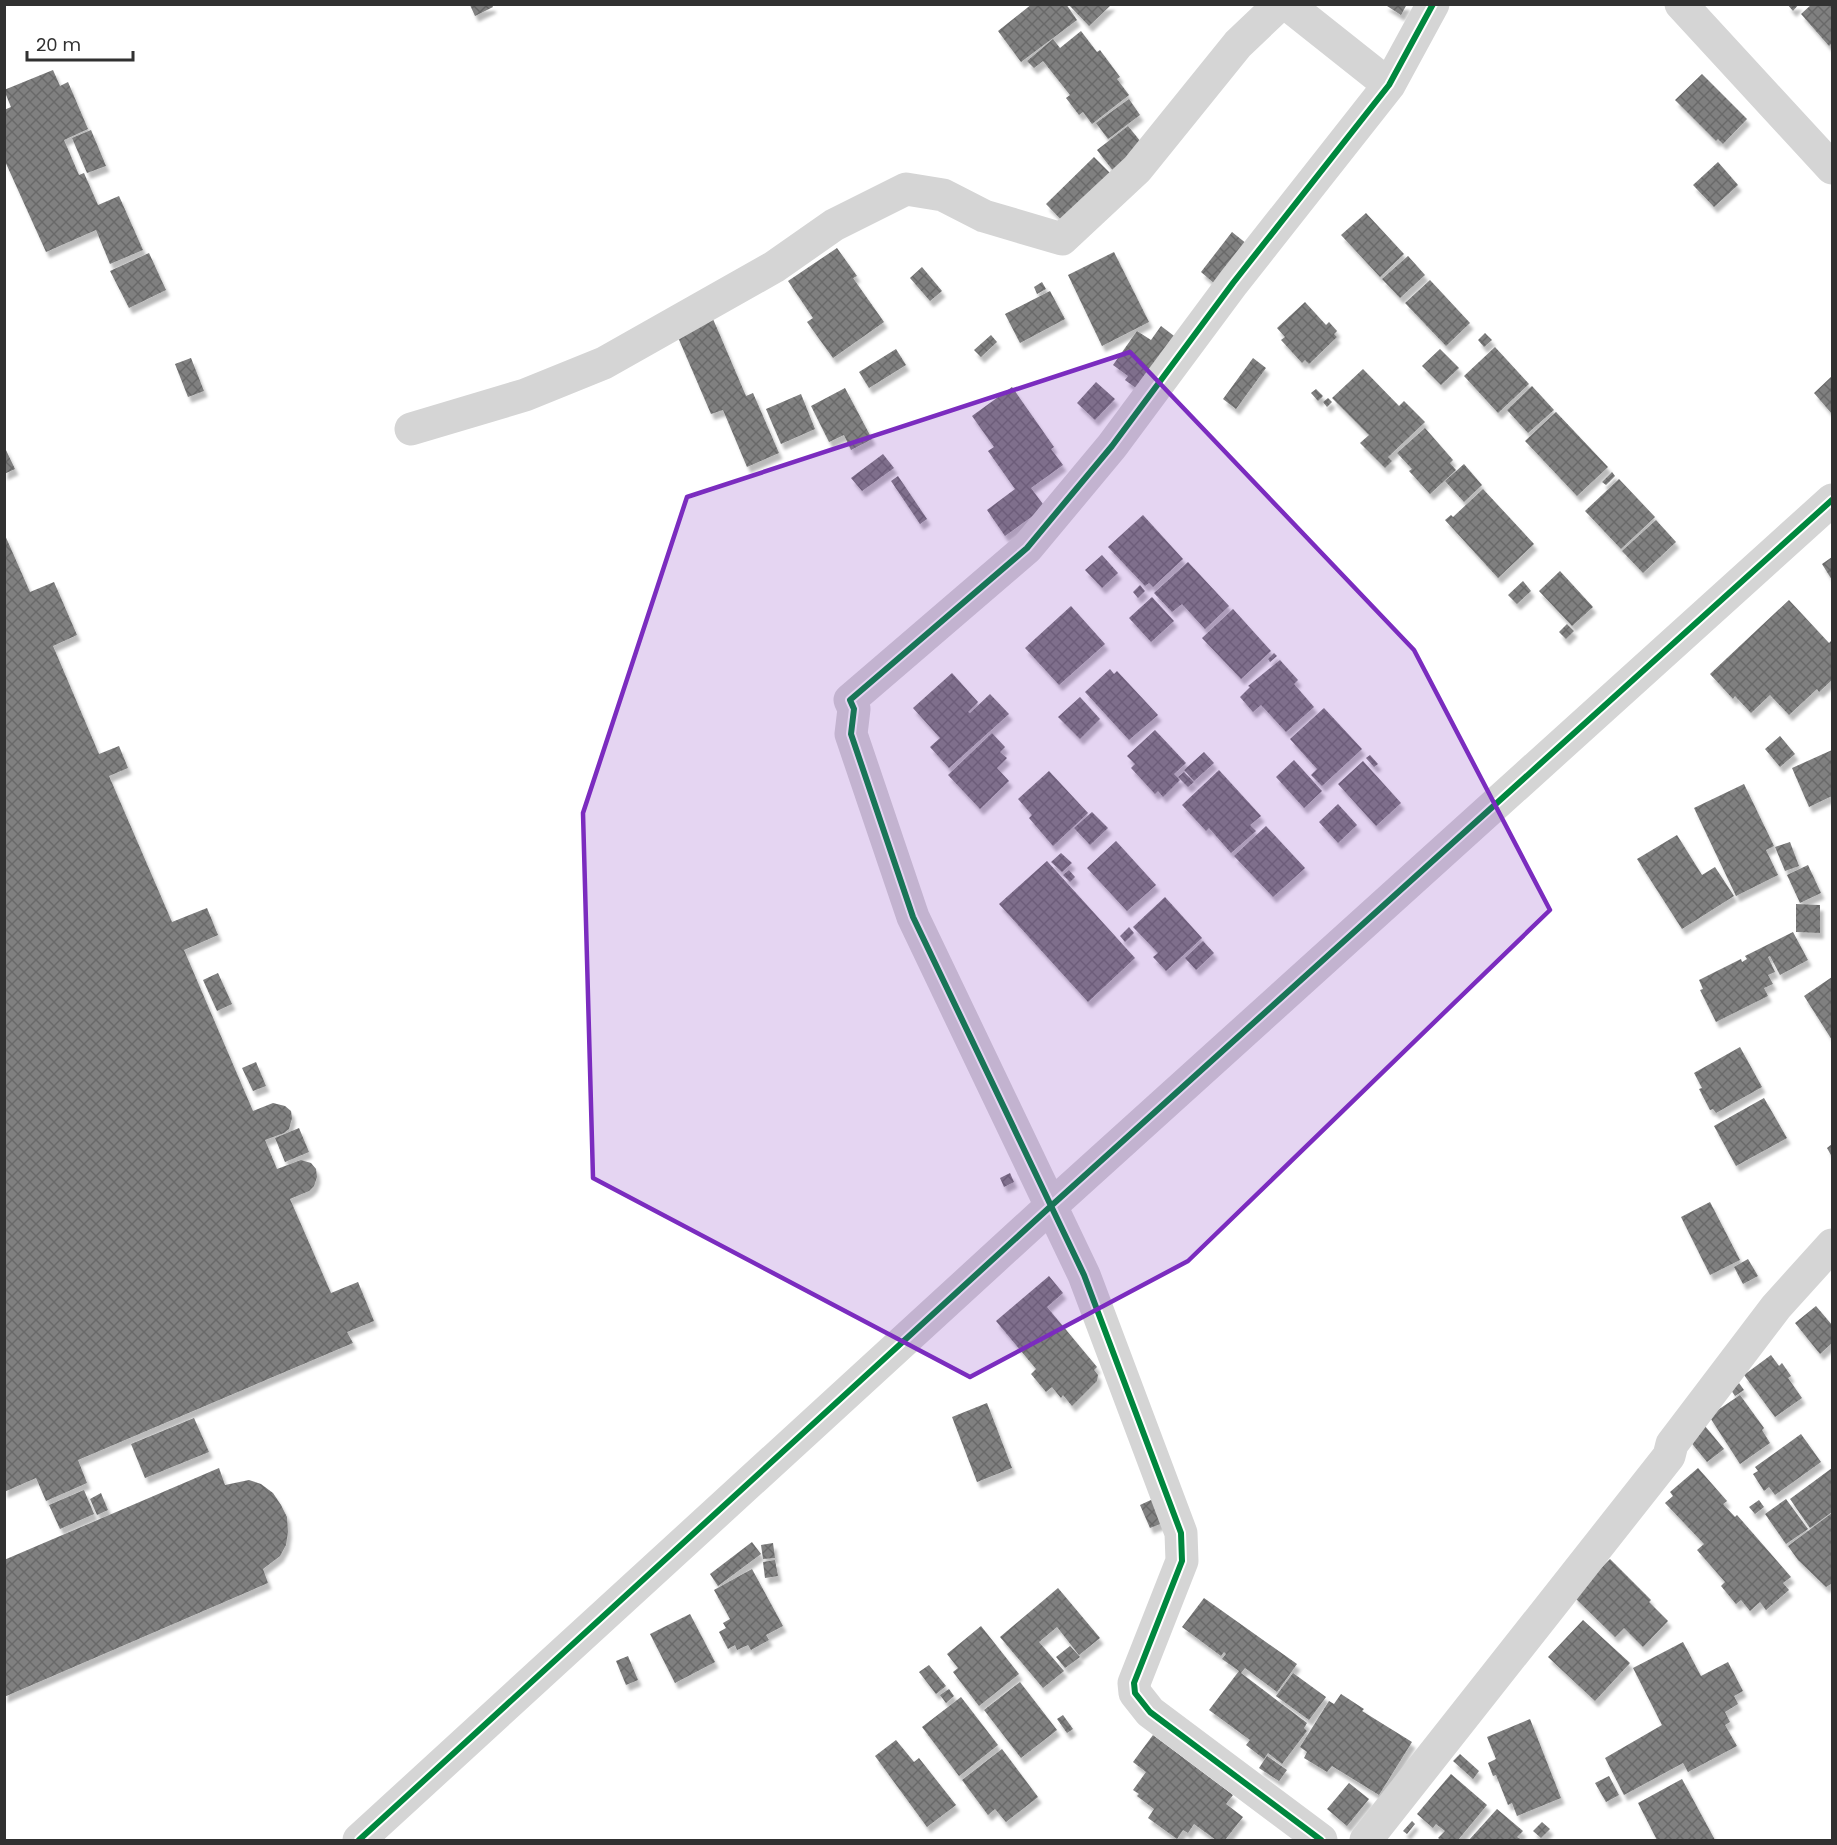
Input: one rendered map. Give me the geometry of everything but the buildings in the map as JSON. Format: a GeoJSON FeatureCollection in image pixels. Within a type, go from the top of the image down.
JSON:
{"type":"FeatureCollection","features":[{"type":"Feature","properties":{"kind":"street"},"geometry":{"type":"LineString","coordinates":[[411,429],[525,395],[604,363],[774,267],[834,225],[906,189],[944,195],[984,216],[1062,239],[1137,170],[1238,44],[1280,4]]}},
{"type":"Feature","properties":{"kind":"street"},"geometry":{"type":"LineString","coordinates":[[1287,4],[1389,85]]}},
{"type":"Feature","properties":{"kind":"street"},"geometry":{"type":"LineString","coordinates":[[1321,1840],[1150,1712],[1135,1694],[1134,1683],[1182,1561],[1181,1533],[1084,1275],[913,918],[851,735],[854,709],[849,700],[1027,548],[1112,446],[1233,283],[1389,85],[1433,4]]}},
{"type":"Feature","properties":{"kind":"street"},"geometry":{"type":"LineString","coordinates":[[1681,4],[1833,168]]}},
{"type":"Feature","properties":{"kind":"street"},"geometry":{"type":"LineString","coordinates":[[359,1840],[1051,1206],[1833,500]]}},
{"type":"Feature","properties":{"kind":"street"},"geometry":{"type":"LineString","coordinates":[[1366,1840],[1669,1456],[1672,1444],[1776,1307],[1833,1245]]}},
{"type":"Feature","properties":{"kind":"highlighted area"},"geometry":{"type":"Polygon","coordinates":[[[1130,352],[1414,650],[1550,910],[1188,1261],[970,1377],[593,1178],[583,813],[687,497],[1130,352]]]}},
{"type":"Feature","properties":{"kind":"cycle path"},"geometry":{"type":"LineString","coordinates":[[1321,1840],[1150,1712],[1135,1693],[1134,1683],[1182,1561],[1181,1533],[1084,1275],[913,917],[851,734],[854,709],[850,700],[1027,548],[1112,446],[1233,283],[1389,85],[1433,4]]}},
{"type":"Feature","properties":{"kind":"cycle path"},"geometry":{"type":"LineString","coordinates":[[359,1840],[1051,1206],[1832,500]]}}]}
